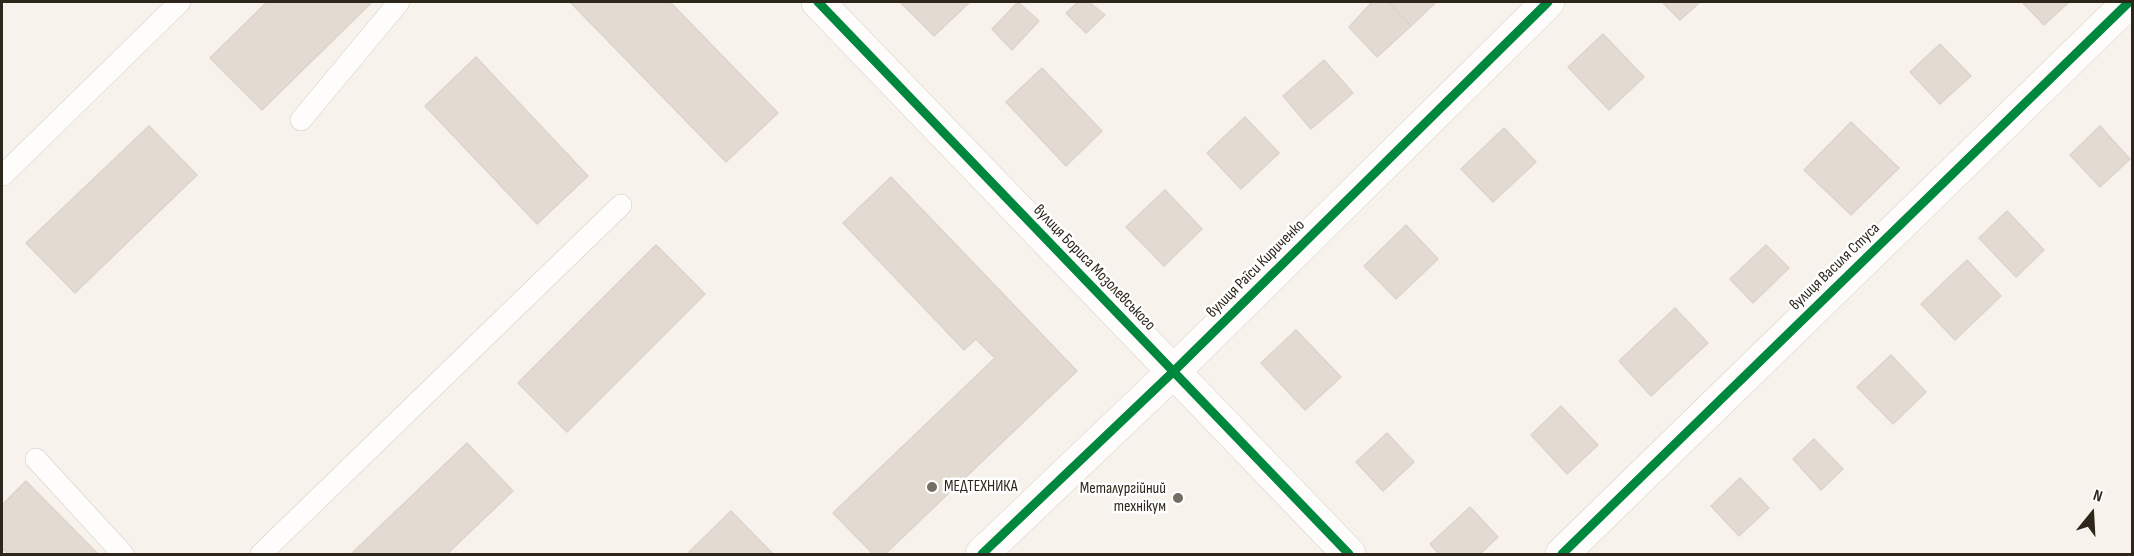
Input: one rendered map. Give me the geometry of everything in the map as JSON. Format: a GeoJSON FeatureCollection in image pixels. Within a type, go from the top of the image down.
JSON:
{"type":"FeatureCollection","features":[{"type":"Feature","properties":{"kind":"street","name":"вулиця Раїси Кириченко"},"geometry":{"type":"LineString","coordinates":[[982,555],[1173,372],[1548,2]]}},
{"type":"Feature","properties":{"kind":"street","name":"вулиця Василя Стуса"},"geometry":{"type":"LineString","coordinates":[[1562,555],[2129,2]]}},
{"type":"Feature","properties":{"kind":"street","name":"вулиця Бориса Мозолевського"},"geometry":{"type":"LineString","coordinates":[[829,5],[1173,372],[1349,555]]}},
{"type":"Feature","properties":{"kind":"lane"},"geometry":{"type":"LineString","coordinates":[[2,173],[3,175],[180,2]]}},
{"type":"Feature","properties":{"kind":"lane"},"geometry":{"type":"LineString","coordinates":[[301,120],[399,2]]}},
{"type":"Feature","properties":{"kind":"lane"},"geometry":{"type":"LineString","coordinates":[[261,555],[621,205]]}},
{"type":"Feature","properties":{"kind":"lane"},"geometry":{"type":"LineString","coordinates":[[36,459],[123,555]]}},
{"type":"Feature","properties":{"kind":"building"},"geometry":{"type":"Polygon","coordinates":[[[267,2],[372,2],[262,110],[210,58],[267,2]]]}},
{"type":"Feature","properties":{"kind":"building"},"geometry":{"type":"Polygon","coordinates":[[[570,2],[670,2],[778,113],[726,162],[570,2]]]}},
{"type":"Feature","properties":{"kind":"building"},"geometry":{"type":"Polygon","coordinates":[[[970,2],[934,36],[901,3],[970,2]]]}},
{"type":"Feature","properties":{"kind":"building"},"geometry":{"type":"Polygon","coordinates":[[[1018,2],[1039,21],[1012,50],[992,29],[1018,2]]]}},
{"type":"Feature","properties":{"kind":"building"},"geometry":{"type":"Polygon","coordinates":[[[1078,2],[1089,2],[1105,15],[1086,33],[1066,13],[1078,2]]]}},
{"type":"Feature","properties":{"kind":"building"},"geometry":{"type":"Polygon","coordinates":[[[1372,2],[1388,2],[1411,26],[1377,57],[1349,27],[1372,2]]]}},
{"type":"Feature","properties":{"kind":"building"},"geometry":{"type":"Polygon","coordinates":[[[1388,2],[1436,2],[1411,26],[1388,2]]]}},
{"type":"Feature","properties":{"kind":"building"},"geometry":{"type":"Polygon","coordinates":[[[1662,2],[1700,2],[1680,20],[1662,2]]]}},
{"type":"Feature","properties":{"kind":"building"},"geometry":{"type":"Polygon","coordinates":[[[2022,2],[2069,2],[2044,25],[2022,2]]]}},
{"type":"Feature","properties":{"kind":"building"},"geometry":{"type":"Polygon","coordinates":[[[1603,34],[1644,77],[1609,110],[1568,67],[1603,34]]]}},
{"type":"Feature","properties":{"kind":"building"},"geometry":{"type":"Polygon","coordinates":[[[1940,44],[1971,76],[1940,104],[1910,72],[1940,44]]]}},
{"type":"Feature","properties":{"kind":"building"},"geometry":{"type":"Polygon","coordinates":[[[476,57],[588,176],[537,224],[425,106],[476,57]]]}},
{"type":"Feature","properties":{"kind":"building"},"geometry":{"type":"Polygon","coordinates":[[[1324,60],[1353,93],[1311,129],[1283,96],[1324,60]]]}},
{"type":"Feature","properties":{"kind":"building"},"geometry":{"type":"Polygon","coordinates":[[[1042,68],[1102,131],[1066,166],[1006,102],[1042,68]]]}},
{"type":"Feature","properties":{"kind":"building"},"geometry":{"type":"Polygon","coordinates":[[[1245,117],[1279,153],[1241,189],[1207,153],[1245,117]]]}},
{"type":"Feature","properties":{"kind":"building"},"geometry":{"type":"Polygon","coordinates":[[[1851,122],[1899,168],[1851,215],[1804,170],[1851,122]]]}},
{"type":"Feature","properties":{"kind":"building"},"geometry":{"type":"Polygon","coordinates":[[[149,126],[197,175],[75,293],[26,243],[149,126]]]}},
{"type":"Feature","properties":{"kind":"building"},"geometry":{"type":"Polygon","coordinates":[[[2100,126],[2130,159],[2100,187],[2070,155],[2100,126]]]}},
{"type":"Feature","properties":{"kind":"building"},"geometry":{"type":"Polygon","coordinates":[[[1504,128],[1536,162],[1493,202],[1461,169],[1504,128]]]}},
{"type":"Feature","properties":{"kind":"building"},"geometry":{"type":"Polygon","coordinates":[[[891,177],[1077,371],[885,554],[873,554],[833,513],[995,358],[976,339],[964,350],[843,223],[891,177]]]}},
{"type":"Feature","properties":{"kind":"building"},"geometry":{"type":"Polygon","coordinates":[[[1165,190],[1202,229],[1164,266],[1126,227],[1165,190]]]}},
{"type":"Feature","properties":{"kind":"building"},"geometry":{"type":"Polygon","coordinates":[[[2007,211],[2044,250],[2016,277],[1979,238],[2007,211]]]}},
{"type":"Feature","properties":{"kind":"building"},"geometry":{"type":"Polygon","coordinates":[[[1406,225],[1438,259],[1396,299],[1364,266],[1406,225]]]}},
{"type":"Feature","properties":{"kind":"building"},"geometry":{"type":"Polygon","coordinates":[[[656,245],[705,294],[567,432],[518,383],[656,245]]]}},
{"type":"Feature","properties":{"kind":"building"},"geometry":{"type":"Polygon","coordinates":[[[1766,245],[1789,268],[1753,303],[1730,279],[1766,245]]]}},
{"type":"Feature","properties":{"kind":"building"},"geometry":{"type":"Polygon","coordinates":[[[1967,260],[2001,296],[1955,340],[1921,304],[1967,260]]]}},
{"type":"Feature","properties":{"kind":"building"},"geometry":{"type":"Polygon","coordinates":[[[1675,308],[1708,343],[1651,396],[1619,361],[1675,308]]]}},
{"type":"Feature","properties":{"kind":"building"},"geometry":{"type":"Polygon","coordinates":[[[1296,330],[1341,377],[1305,410],[1261,363],[1296,330]]]}},
{"type":"Feature","properties":{"kind":"building"},"geometry":{"type":"Polygon","coordinates":[[[1891,355],[1926,392],[1893,424],[1857,387],[1891,355]]]}},
{"type":"Feature","properties":{"kind":"building"},"geometry":{"type":"Polygon","coordinates":[[[1561,406],[1598,445],[1567,474],[1531,435],[1561,406]]]}},
{"type":"Feature","properties":{"kind":"building"},"geometry":{"type":"Polygon","coordinates":[[[1387,433],[1414,462],[1383,491],[1356,462],[1387,433]]]}},
{"type":"Feature","properties":{"kind":"building"},"geometry":{"type":"Polygon","coordinates":[[[1814,439],[1843,469],[1821,490],[1793,459],[1814,439]]]}},
{"type":"Feature","properties":{"kind":"building"},"geometry":{"type":"Polygon","coordinates":[[[467,443],[513,491],[447,554],[351,554],[467,443]]]}},
{"type":"Feature","properties":{"kind":"building"},"geometry":{"type":"Polygon","coordinates":[[[1740,478],[1769,508],[1739,536],[1711,506],[1740,478]]]}},
{"type":"Feature","properties":{"kind":"building"},"geometry":{"type":"Polygon","coordinates":[[[26,481],[98,554],[8,554],[2,548],[2,505],[26,481]]]}},
{"type":"Feature","properties":{"kind":"building"},"geometry":{"type":"Polygon","coordinates":[[[1470,507],[1498,537],[1480,554],[1439,554],[1430,544],[1470,507]]]}},
{"type":"Feature","properties":{"kind":"building"},"geometry":{"type":"Polygon","coordinates":[[[731,511],[773,554],[687,554],[731,511]]]}},
{"type":"Feature","properties":{"kind":"cycle path"},"geometry":{"type":"LineString","coordinates":[[818,2],[1349,554]]}},
{"type":"Feature","properties":{"kind":"cycle path"},"geometry":{"type":"LineString","coordinates":[[982,554],[1173,372],[1548,2]]}},
{"type":"Feature","properties":{"kind":"cycle path"},"geometry":{"type":"LineString","coordinates":[[1562,554],[2129,2]]}},
{"type":"Feature","properties":{"kind":"place","name":"МЕДТЕХНИКА"},"geometry":{"type":"Point","coordinates":[932,487]}},
{"type":"Feature","properties":{"kind":"place","name":"Металургійний технікум"},"geometry":{"type":"Point","coordinates":[1178,498]}}]}
